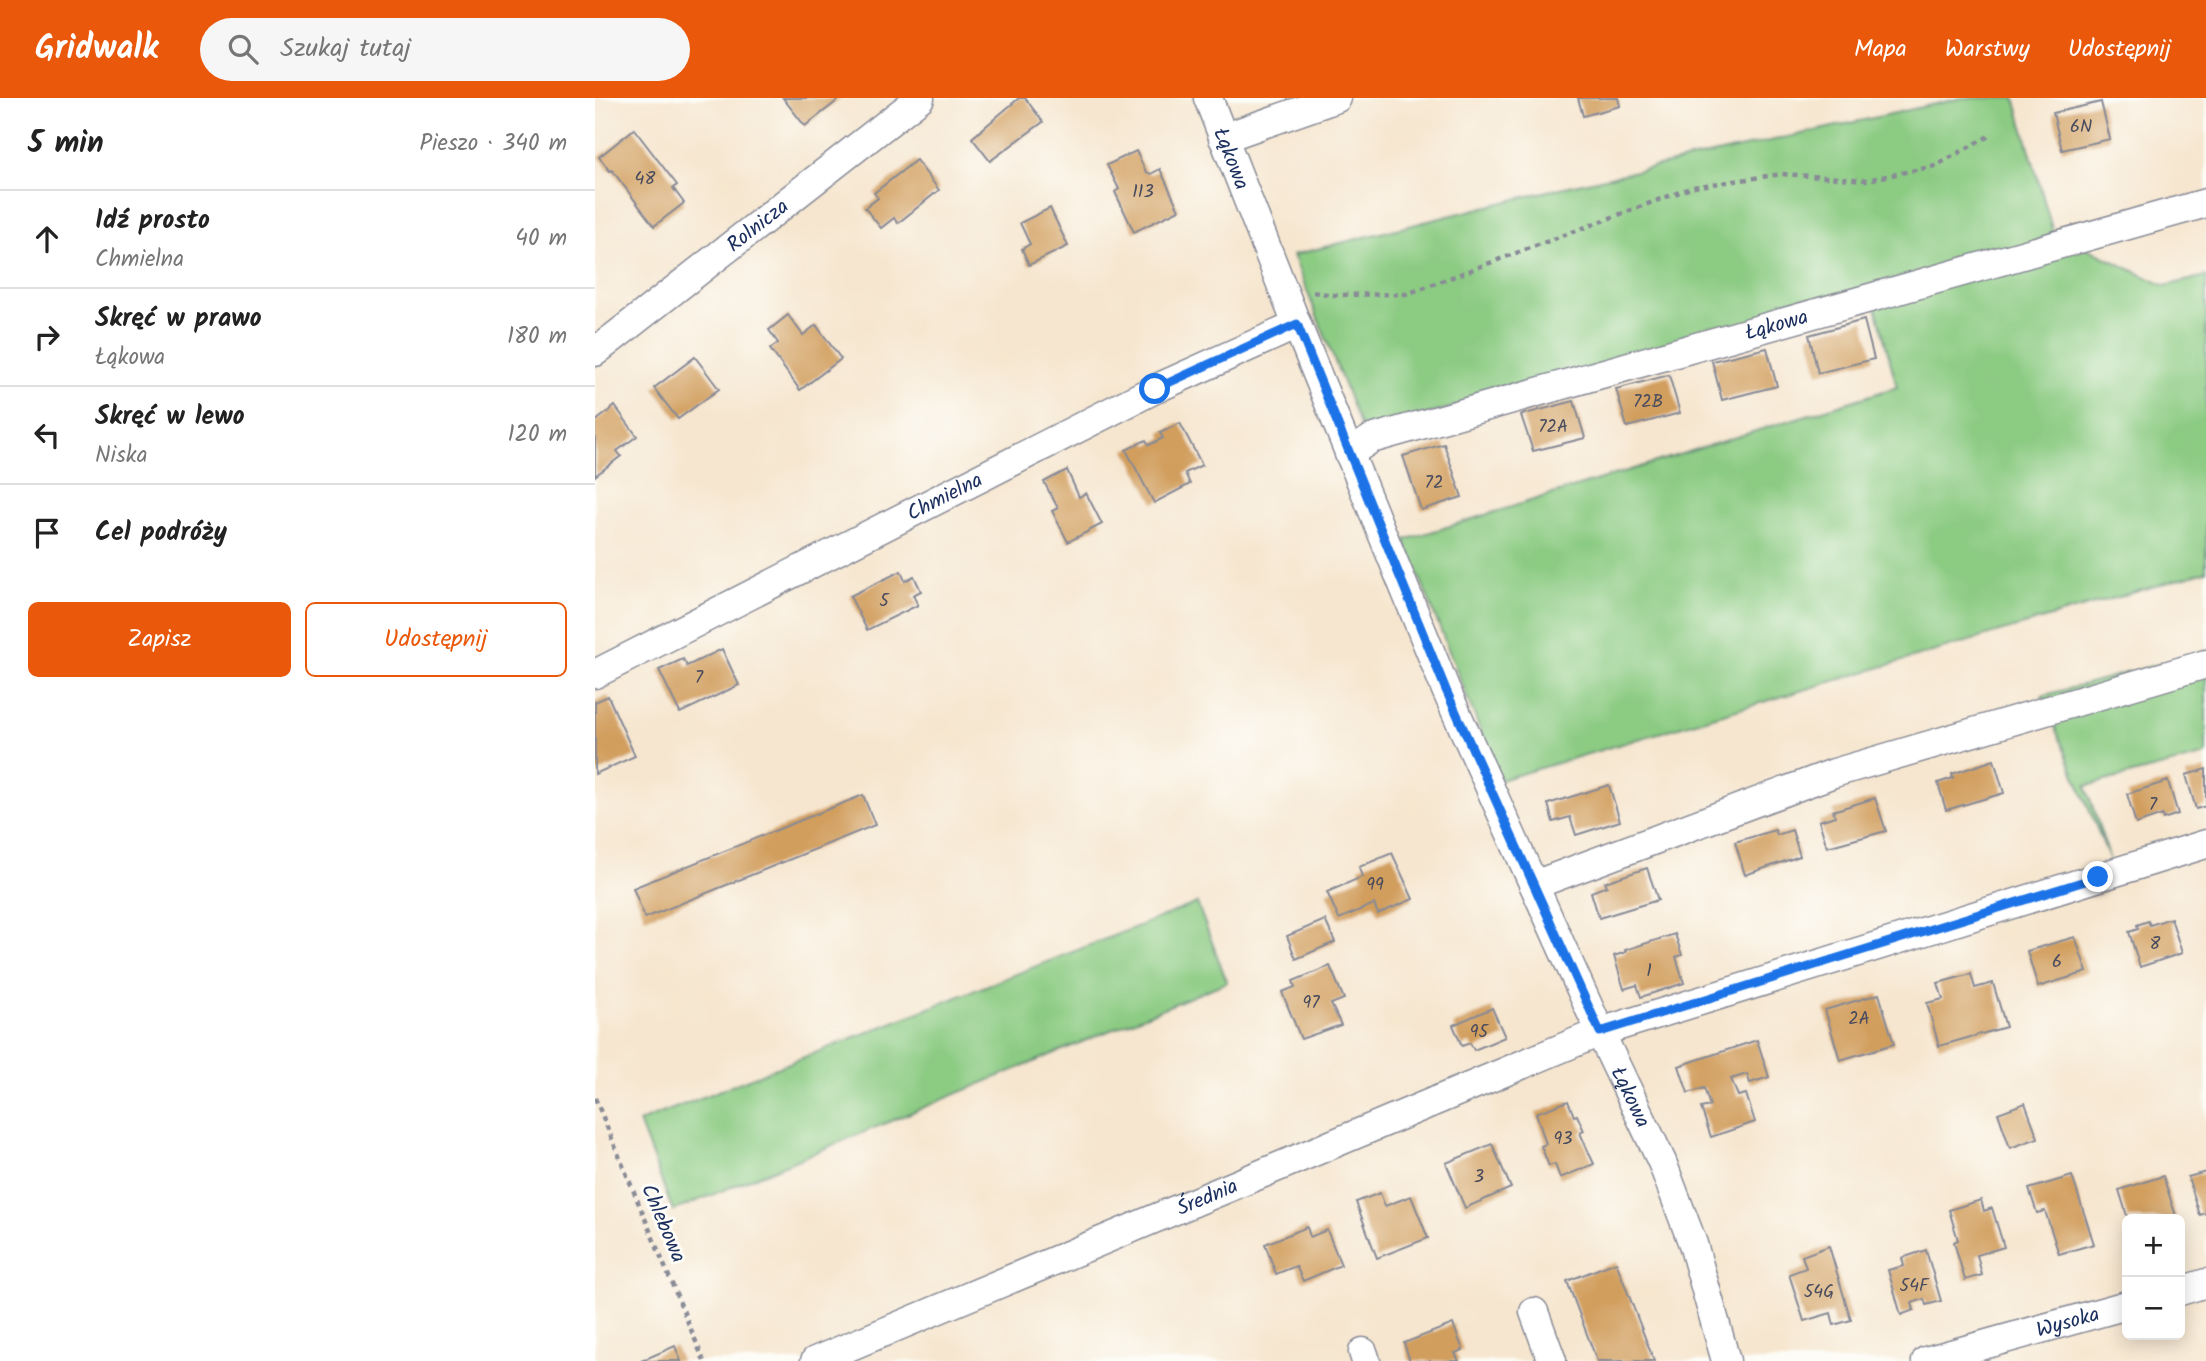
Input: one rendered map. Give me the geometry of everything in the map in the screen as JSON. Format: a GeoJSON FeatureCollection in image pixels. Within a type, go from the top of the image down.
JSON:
{"type":"FeatureCollection","features":[{"type":"Feature","properties":{"kind":"street","name":"Rolnicza"},"geometry":{"type":"LineString","coordinates":[[595,352],[920,98]]}},
{"type":"Feature","properties":{"kind":"street","name":"Łąkowa"},"geometry":{"type":"LineString","coordinates":[[1208,98],[1446,690],[1600,1032],[1662,1162],[1693,1244],[1726,1361]]}},
{"type":"Feature","properties":{"kind":"street"},"geometry":{"type":"LineString","coordinates":[[1223,138],[1337,98]]}},
{"type":"Feature","properties":{"kind":"street","name":"Łąkowa"},"geometry":{"type":"LineString","coordinates":[[1349,454],[1371,439],[2206,204]]}},
{"type":"Feature","properties":{"kind":"street","name":"Chmielna"},"geometry":{"type":"LineString","coordinates":[[595,674],[1155,389],[1297,324]]}},
{"type":"Feature","properties":{"kind":"street"},"geometry":{"type":"LineString","coordinates":[[1534,885],[1835,774],[2206,664]]}},
{"type":"Feature","properties":{"kind":"street","name":"Średnia"},"geometry":{"type":"LineString","coordinates":[[815,1361],[1600,1032],[2206,844]]}},
{"type":"Feature","properties":{"kind":"street"},"geometry":{"type":"LineString","coordinates":[[2185,1289],[2206,1283]]}},
{"type":"Feature","properties":{"kind":"street","name":"Wysoka"},"geometry":{"type":"LineString","coordinates":[[1926,1361],[2122,1306]]}},
{"type":"Feature","properties":{"kind":"street"},"geometry":{"type":"LineString","coordinates":[[1534,1312],[1552,1361]]}},
{"type":"Feature","properties":{"kind":"path"},"geometry":{"type":"LineString","coordinates":[[1282,286],[1333,295],[1407,294],[1693,187],[1782,174],[1867,180],[1935,166],[1989,136]]}},
{"type":"Feature","properties":{"kind":"path","name":"Chlebowa"},"geometry":{"type":"LineString","coordinates":[[595,1098],[704,1361]]}},
{"type":"Feature","properties":{"kind":"green space"},"geometry":{"type":"Polygon","coordinates":[[[1962,98],[2015,98],[2053,232],[2165,286],[2206,276],[2206,571],[1500,780],[1405,540],[1897,387],[1871,288],[1363,433],[1293,255],[1556,189],[1962,98]]]}},
{"type":"Feature","properties":{"kind":"green space"},"geometry":{"type":"Polygon","coordinates":[[[2206,651],[2206,755],[2086,786],[2110,860],[2042,696],[2206,651]]]}},
{"type":"Feature","properties":{"kind":"green space"},"geometry":{"type":"Polygon","coordinates":[[[1197,903],[1227,982],[673,1211],[639,1122],[1197,903]]]}},
{"type":"Feature","properties":{"kind":"building"},"geometry":{"type":"Polygon","coordinates":[[[783,98],[841,98],[805,126],[783,98]]]}},
{"type":"Feature","properties":{"kind":"building"},"geometry":{"type":"Polygon","coordinates":[[[1019,98],[1025,98],[1043,122],[990,161],[972,138],[1019,98]]]}},
{"type":"Feature","properties":{"kind":"building"},"geometry":{"type":"Polygon","coordinates":[[[1578,98],[1618,98],[1620,106],[1583,116],[1578,98]]]}},
{"type":"Feature","properties":{"kind":"building"},"geometry":{"type":"Polygon","coordinates":[[[2101,102],[2110,139],[2062,150],[2053,113],[2101,102]]]}},
{"type":"Feature","properties":{"kind":"building"},"geometry":{"type":"Polygon","coordinates":[[[634,129],[677,185],[673,188],[684,203],[654,226],[599,157],[634,129]]]}},
{"type":"Feature","properties":{"kind":"building"},"geometry":{"type":"Polygon","coordinates":[[[1136,151],[1146,172],[1151,174],[1160,169],[1179,210],[1134,232],[1115,192],[1119,189],[1107,165],[1136,151]]]}},
{"type":"Feature","properties":{"kind":"building"},"geometry":{"type":"Polygon","coordinates":[[[916,160],[939,190],[898,223],[894,218],[881,228],[865,208],[878,198],[874,193],[916,160]]]}},
{"type":"Feature","properties":{"kind":"building"},"geometry":{"type":"Polygon","coordinates":[[[1050,208],[1068,246],[1029,265],[1022,249],[1030,244],[1020,223],[1050,208]]]}},
{"type":"Feature","properties":{"kind":"building"},"geometry":{"type":"Polygon","coordinates":[[[788,315],[803,335],[816,325],[841,359],[800,390],[770,349],[778,343],[769,330],[788,315]]]}},
{"type":"Feature","properties":{"kind":"building"},"geometry":{"type":"Polygon","coordinates":[[[1864,320],[1874,359],[1818,373],[1809,335],[1864,320]]]}},
{"type":"Feature","properties":{"kind":"building"},"geometry":{"type":"Polygon","coordinates":[[[1767,348],[1777,386],[1722,400],[1712,361],[1767,348]]]}},
{"type":"Feature","properties":{"kind":"building"},"geometry":{"type":"Polygon","coordinates":[[[695,357],[719,389],[678,419],[654,388],[695,357]]]}},
{"type":"Feature","properties":{"kind":"building"},"geometry":{"type":"Polygon","coordinates":[[[1669,375],[1680,413],[1627,427],[1616,389],[1669,375]]]}},
{"type":"Feature","properties":{"kind":"building"},"geometry":{"type":"Polygon","coordinates":[[[1574,401],[1585,438],[1533,451],[1521,415],[1574,401]]]}},
{"type":"Feature","properties":{"kind":"building"},"geometry":{"type":"Polygon","coordinates":[[[615,406],[637,436],[617,451],[621,456],[595,476],[595,422],[615,406]]]}},
{"type":"Feature","properties":{"kind":"building"},"geometry":{"type":"Polygon","coordinates":[[[1180,423],[1202,465],[1185,473],[1190,484],[1154,503],[1126,450],[1146,440],[1149,445],[1163,438],[1160,433],[1180,423]]]}},
{"type":"Feature","properties":{"kind":"building"},"geometry":{"type":"Polygon","coordinates":[[[1444,444],[1462,497],[1421,510],[1403,456],[1444,444]]]}},
{"type":"Feature","properties":{"kind":"building"},"geometry":{"type":"Polygon","coordinates":[[[1067,470],[1079,497],[1086,493],[1102,524],[1068,542],[1052,511],[1058,508],[1044,482],[1067,470]]]}},
{"type":"Feature","properties":{"kind":"building"},"geometry":{"type":"Polygon","coordinates":[[[901,571],[905,581],[914,576],[921,591],[913,595],[918,605],[867,630],[850,596],[901,571]]]}},
{"type":"Feature","properties":{"kind":"building"},"geometry":{"type":"Polygon","coordinates":[[[722,649],[739,685],[680,713],[659,670],[683,659],[687,666],[722,649]]]}},
{"type":"Feature","properties":{"kind":"building"},"geometry":{"type":"Polygon","coordinates":[[[608,696],[635,756],[595,774],[595,702],[608,696]]]}},
{"type":"Feature","properties":{"kind":"building"},"geometry":{"type":"Polygon","coordinates":[[[1994,760],[2004,793],[1946,810],[1938,783],[1953,778],[1952,774],[1994,760]]]}},
{"type":"Feature","properties":{"kind":"building"},"geometry":{"type":"Polygon","coordinates":[[[2206,769],[2206,806],[2196,809],[2186,775],[2206,769]]]}},
{"type":"Feature","properties":{"kind":"building"},"geometry":{"type":"Polygon","coordinates":[[[2168,781],[2178,814],[2163,819],[2162,815],[2136,824],[2127,794],[2168,781]]]}},
{"type":"Feature","properties":{"kind":"building"},"geometry":{"type":"Polygon","coordinates":[[[1609,785],[1620,821],[1576,835],[1570,817],[1553,822],[1548,804],[1609,785]]]}},
{"type":"Feature","properties":{"kind":"building"},"geometry":{"type":"Polygon","coordinates":[[[863,795],[875,825],[645,918],[633,888],[863,795]]]}},
{"type":"Feature","properties":{"kind":"building"},"geometry":{"type":"Polygon","coordinates":[[[1875,798],[1886,831],[1827,847],[1819,821],[1835,816],[1833,811],[1875,798]]]}},
{"type":"Feature","properties":{"kind":"building"},"geometry":{"type":"Polygon","coordinates":[[[1775,830],[1777,835],[1792,830],[1800,856],[1745,875],[1735,842],[1775,830]]]}},
{"type":"Feature","properties":{"kind":"building"},"geometry":{"type":"Polygon","coordinates":[[[1392,853],[1413,899],[1378,914],[1374,904],[1339,919],[1327,892],[1362,877],[1359,867],[1392,853]]]}},
{"type":"Feature","properties":{"kind":"building"},"geometry":{"type":"Polygon","coordinates":[[[1647,868],[1658,900],[1599,918],[1591,892],[1607,886],[1605,882],[1647,868]]]}},
{"type":"Feature","properties":{"kind":"building"},"geometry":{"type":"Polygon","coordinates":[[[2171,918],[2182,953],[2140,967],[2129,932],[2148,921],[2150,925],[2171,918]]]}},
{"type":"Feature","properties":{"kind":"building"},"geometry":{"type":"Polygon","coordinates":[[[1325,920],[1335,942],[1296,959],[1287,936],[1325,920]]]}},
{"type":"Feature","properties":{"kind":"building"},"geometry":{"type":"Polygon","coordinates":[[[1675,934],[1682,955],[1676,957],[1684,983],[1641,997],[1637,985],[1624,989],[1614,956],[1675,934]]]}},
{"type":"Feature","properties":{"kind":"building"},"geometry":{"type":"Polygon","coordinates":[[[2075,937],[2087,972],[2038,987],[2027,951],[2075,937]]]}},
{"type":"Feature","properties":{"kind":"building"},"geometry":{"type":"Polygon","coordinates":[[[1330,966],[1344,999],[1331,1004],[1341,1025],[1301,1039],[1282,992],[1295,987],[1293,981],[1330,966]]]}},
{"type":"Feature","properties":{"kind":"building"},"geometry":{"type":"Polygon","coordinates":[[[1971,974],[1975,988],[1993,983],[2006,1027],[1939,1046],[1927,1003],[1943,999],[1938,983],[1971,974]]]}},
{"type":"Feature","properties":{"kind":"building"},"geometry":{"type":"Polygon","coordinates":[[[1879,994],[1894,1044],[1840,1060],[1825,1010],[1879,994]]]}},
{"type":"Feature","properties":{"kind":"building"},"geometry":{"type":"Polygon","coordinates":[[[1492,1008],[1505,1037],[1474,1050],[1470,1043],[1462,1046],[1453,1025],[1492,1008]]]}},
{"type":"Feature","properties":{"kind":"building"},"geometry":{"type":"Polygon","coordinates":[[[1757,1040],[1769,1077],[1750,1083],[1747,1074],[1731,1079],[1738,1096],[1746,1094],[1755,1122],[1711,1137],[1701,1108],[1710,1106],[1704,1088],[1688,1093],[1679,1066],[1757,1040]]]}},
{"type":"Feature","properties":{"kind":"building"},"geometry":{"type":"Polygon","coordinates":[[[1568,1101],[1584,1131],[1580,1133],[1594,1164],[1560,1178],[1555,1164],[1549,1166],[1541,1146],[1546,1144],[1536,1113],[1568,1101]]]}},
{"type":"Feature","properties":{"kind":"building"},"geometry":{"type":"Polygon","coordinates":[[[2025,1103],[2038,1138],[2010,1148],[1998,1113],[2025,1103]]]}},
{"type":"Feature","properties":{"kind":"building"},"geometry":{"type":"Polygon","coordinates":[[[1492,1144],[1511,1188],[1465,1208],[1446,1163],[1492,1144]]]}},
{"type":"Feature","properties":{"kind":"building"},"geometry":{"type":"Polygon","coordinates":[[[2206,1172],[2206,1213],[2200,1215],[2188,1177],[2206,1172]]]}},
{"type":"Feature","properties":{"kind":"building"},"geometry":{"type":"Polygon","coordinates":[[[2072,1176],[2094,1244],[2059,1254],[2045,1211],[2037,1213],[2029,1189],[2072,1176]]]}},
{"type":"Feature","properties":{"kind":"building"},"geometry":{"type":"Polygon","coordinates":[[[2163,1176],[2175,1214],[2126,1214],[2119,1190],[2163,1176]]]}},
{"type":"Feature","properties":{"kind":"building"},"geometry":{"type":"Polygon","coordinates":[[[1380,1193],[1385,1206],[1411,1196],[1428,1238],[1377,1258],[1356,1202],[1380,1193]]]}},
{"type":"Feature","properties":{"kind":"building"},"geometry":{"type":"Polygon","coordinates":[[[1981,1200],[1984,1211],[1992,1208],[2004,1247],[1977,1255],[1982,1275],[1965,1280],[1954,1242],[1958,1240],[1949,1210],[1981,1200]]]}},
{"type":"Feature","properties":{"kind":"building"},"geometry":{"type":"Polygon","coordinates":[[[1307,1227],[1310,1237],[1327,1230],[1341,1265],[1303,1281],[1296,1266],[1276,1274],[1265,1244],[1307,1227]]]}},
{"type":"Feature","properties":{"kind":"building"},"geometry":{"type":"Polygon","coordinates":[[[1829,1246],[1851,1320],[1834,1325],[1831,1313],[1804,1321],[1789,1274],[1806,1268],[1802,1256],[1829,1246]]]}},
{"type":"Feature","properties":{"kind":"building"},"geometry":{"type":"Polygon","coordinates":[[[1926,1250],[1941,1301],[1926,1305],[1924,1299],[1912,1303],[1914,1310],[1901,1315],[1888,1270],[1904,1266],[1902,1258],[1926,1250]]]}},
{"type":"Feature","properties":{"kind":"building"},"geometry":{"type":"Polygon","coordinates":[[[1616,1262],[1654,1361],[1597,1361],[1567,1281],[1616,1262]]]}},
{"type":"Feature","properties":{"kind":"building"},"geometry":{"type":"Polygon","coordinates":[[[1453,1324],[1463,1350],[1455,1353],[1459,1361],[1410,1361],[1404,1343],[1453,1324]]]}},
{"type":"Feature","properties":{"kind":"building"},"geometry":{"type":"Polygon","coordinates":[[[675,1346],[681,1361],[641,1361],[675,1346]]]}},
{"type":"Feature","properties":{"kind":"route"},"geometry":{"type":"LineString","coordinates":[[1155,389],[1297,324],[1446,690],[1600,1032],[2098,877]]}}]}
